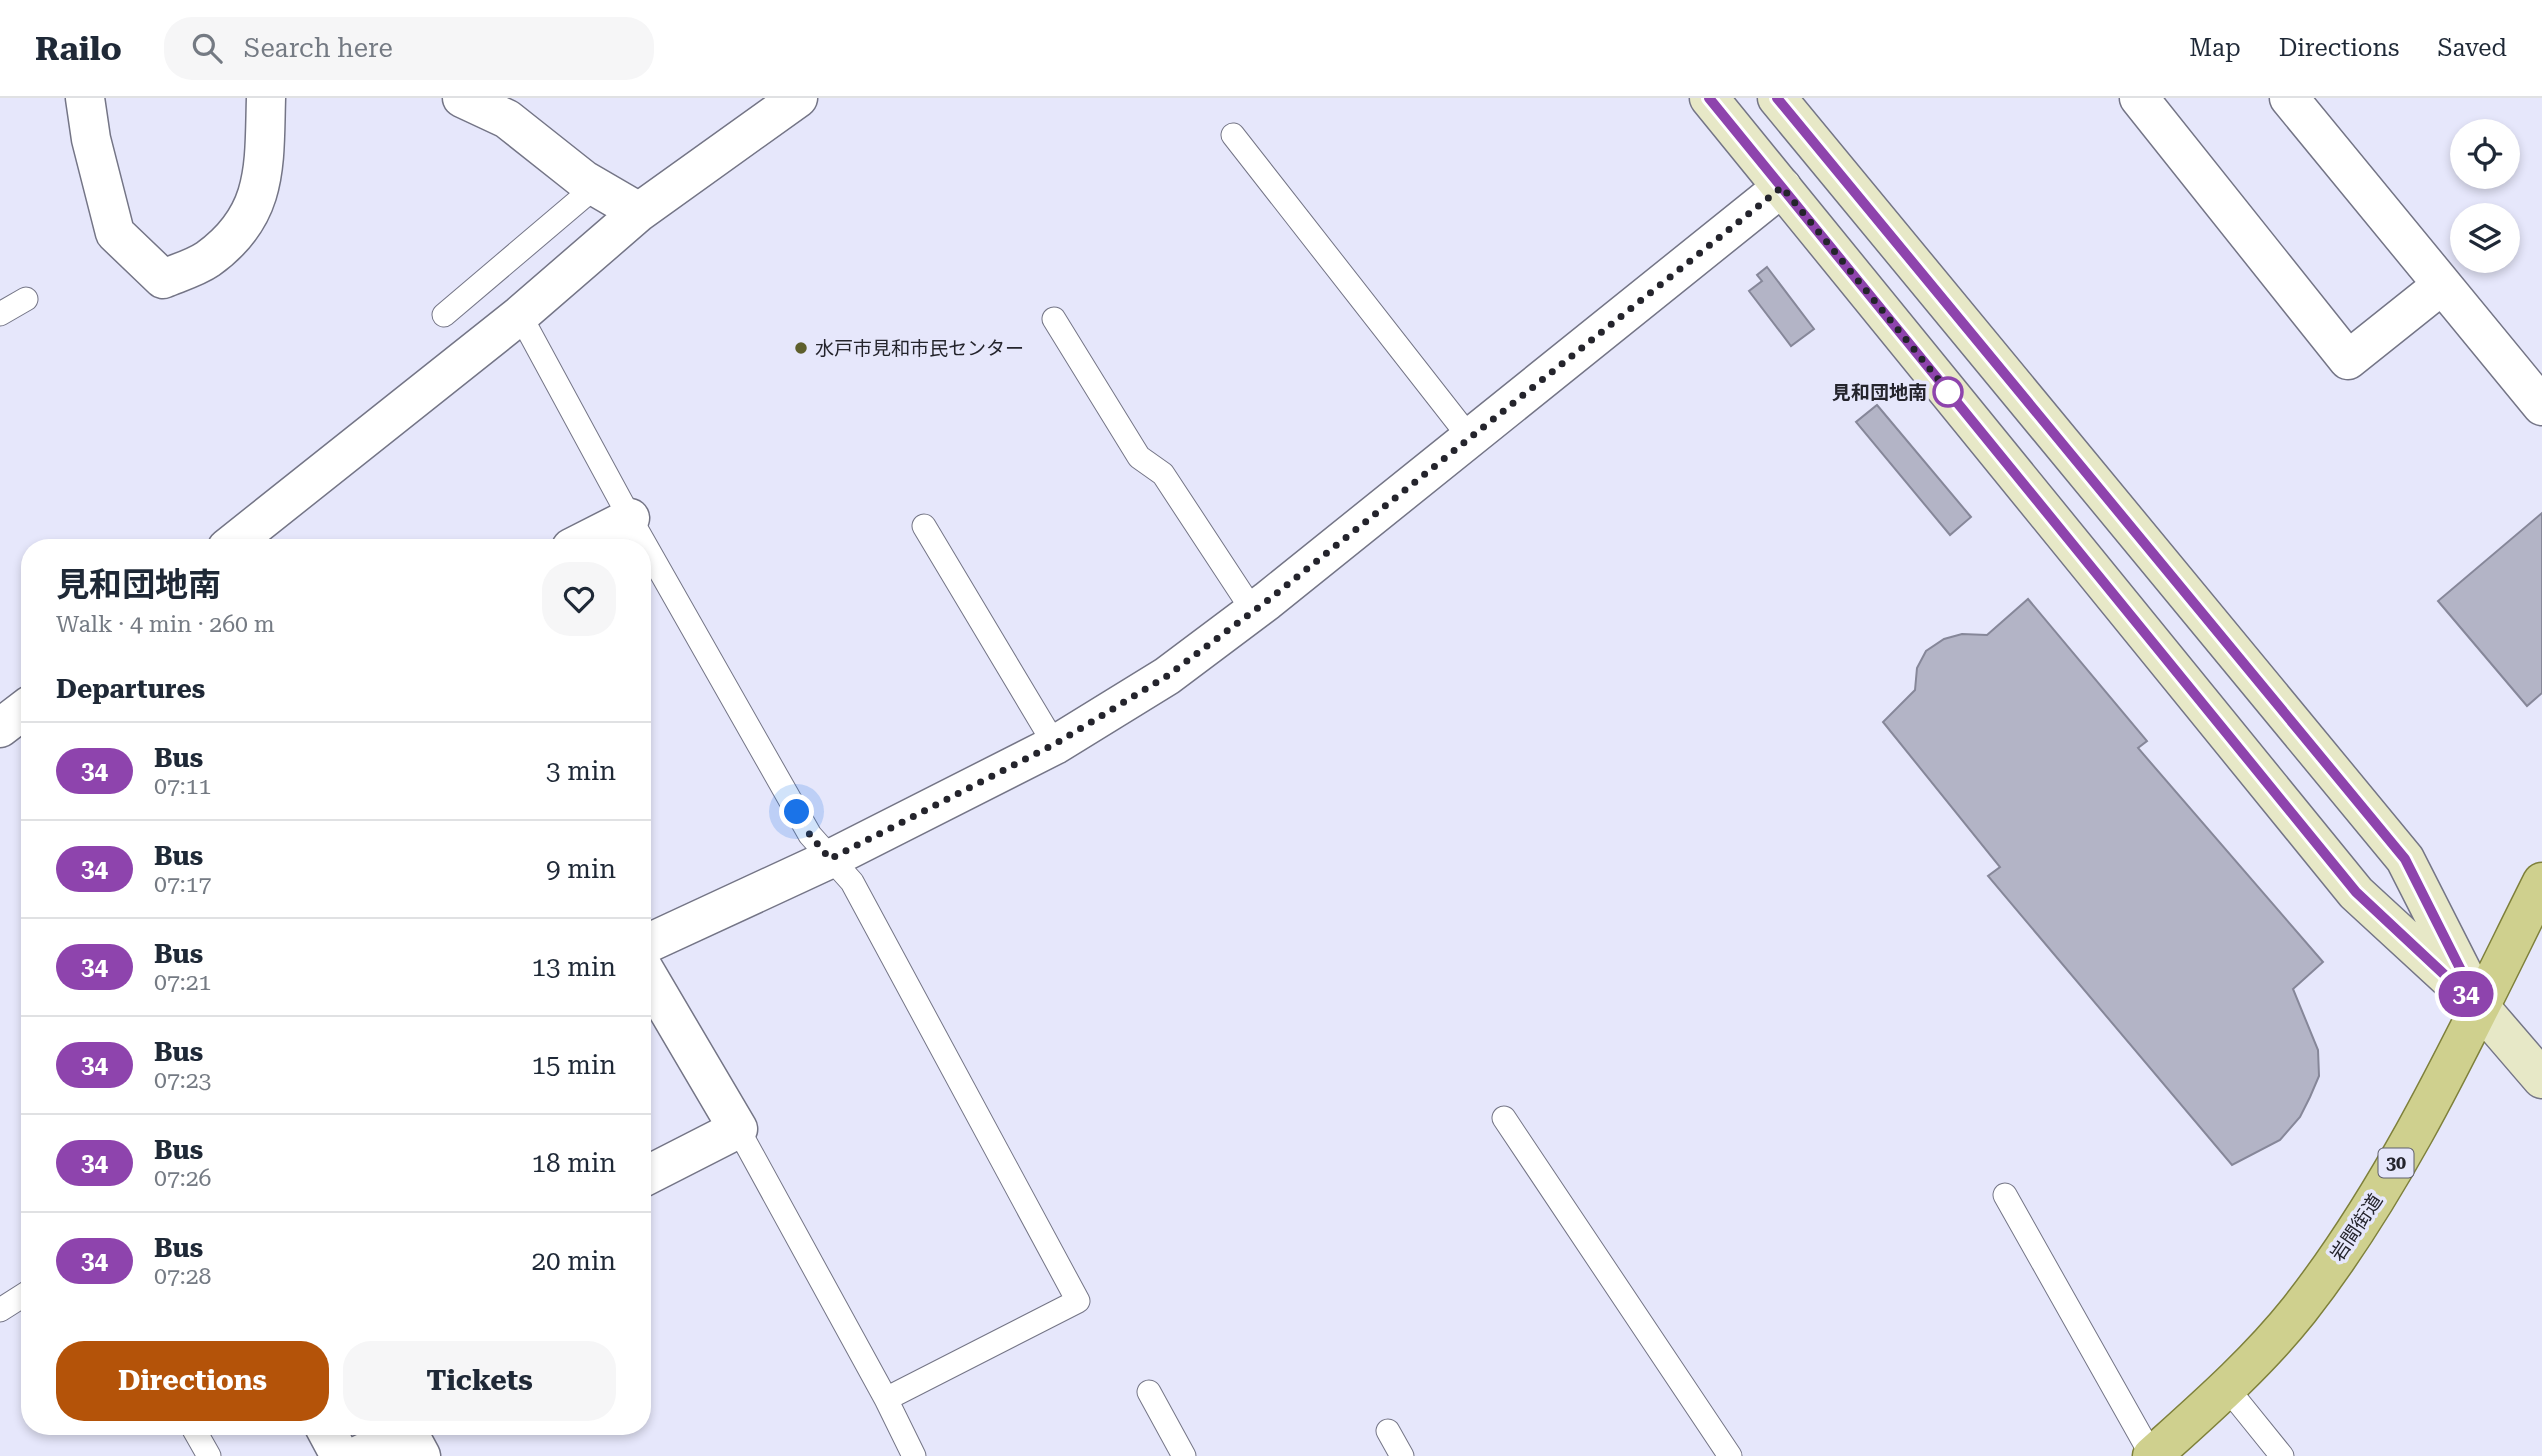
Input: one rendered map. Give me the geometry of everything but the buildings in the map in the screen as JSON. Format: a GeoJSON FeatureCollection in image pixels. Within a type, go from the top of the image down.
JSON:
{"type":"FeatureCollection","features":[{"type":"Feature","properties":{"kind":"main road","name":"岩間街道"},"geometry":{"type":"LineString","coordinates":[[2152,1456],[2227,1388],[2298,1311],[2373,1204],[2480,1008],[2542,882]]}},
{"type":"Feature","properties":{"kind":"street"},"geometry":{"type":"LineString","coordinates":[[85,98],[91,139],[115,233],[163,279],[206,260],[251,215],[263,173],[266,98]]}},
{"type":"Feature","properties":{"kind":"street"},"geometry":{"type":"LineString","coordinates":[[463,98],[507,119],[596,186],[639,212]]}},
{"type":"Feature","properties":{"kind":"street"},"geometry":{"type":"LineString","coordinates":[[238,539],[520,315],[639,212],[798,98]]}},
{"type":"Feature","properties":{"kind":"street"},"geometry":{"type":"LineString","coordinates":[[1709,98],[2356,892],[2480,1008],[2542,1079]]}},
{"type":"Feature","properties":{"kind":"street"},"geometry":{"type":"LineString","coordinates":[[1777,98],[2405,859],[2480,1008]]}},
{"type":"Feature","properties":{"kind":"street"},"geometry":{"type":"LineString","coordinates":[[2139,98],[2348,360],[2442,285]]}},
{"type":"Feature","properties":{"kind":"street"},"geometry":{"type":"LineString","coordinates":[[2288,98],[2542,406]]}},
{"type":"Feature","properties":{"kind":"street"},"geometry":{"type":"LineString","coordinates":[[651,942],[830,859],[1055,744],[1167,676],[1253,611],[1782,187]]}},
{"type":"Feature","properties":{"kind":"street"},"geometry":{"type":"LineString","coordinates":[[588,539],[630,517]]}},
{"type":"Feature","properties":{"kind":"street"},"geometry":{"type":"LineString","coordinates":[[0,728],[21,712]]}},
{"type":"Feature","properties":{"kind":"street"},"geometry":{"type":"LineString","coordinates":[[651,981],[738,1129],[651,1173]]}},
{"type":"Feature","properties":{"kind":"street"},"geometry":{"type":"LineString","coordinates":[[329,1435],[340,1456]]}},
{"type":"Feature","properties":{"kind":"street"},"geometry":{"type":"LineString","coordinates":[[357,1456],[402,1435]]}},
{"type":"Feature","properties":{"kind":"street"},"geometry":{"type":"LineString","coordinates":[[410,1435],[421,1456]]}},
{"type":"Feature","properties":{"kind":"lane"},"geometry":{"type":"LineString","coordinates":[[1233,135],[1470,438]]}},
{"type":"Feature","properties":{"kind":"lane"},"geometry":{"type":"LineString","coordinates":[[444,315],[596,186]]}},
{"type":"Feature","properties":{"kind":"lane"},"geometry":{"type":"LineString","coordinates":[[0,314],[26,299]]}},
{"type":"Feature","properties":{"kind":"lane"},"geometry":{"type":"LineString","coordinates":[[520,315],[642,539]]}},
{"type":"Feature","properties":{"kind":"lane"},"geometry":{"type":"LineString","coordinates":[[1054,319],[1139,457],[1163,474],[1253,611]]}},
{"type":"Feature","properties":{"kind":"lane"},"geometry":{"type":"LineString","coordinates":[[924,526],[1055,744]]}},
{"type":"Feature","properties":{"kind":"lane"},"geometry":{"type":"LineString","coordinates":[[651,554],[810,835],[852,882],[1078,1301],[886,1399]]}},
{"type":"Feature","properties":{"kind":"lane"},"geometry":{"type":"LineString","coordinates":[[1504,1118],[1730,1456]]}},
{"type":"Feature","properties":{"kind":"lane"},"geometry":{"type":"LineString","coordinates":[[738,1129],[886,1399],[914,1456]]}},
{"type":"Feature","properties":{"kind":"lane"},"geometry":{"type":"LineString","coordinates":[[2005,1195],[2152,1456]]}},
{"type":"Feature","properties":{"kind":"lane"},"geometry":{"type":"LineString","coordinates":[[0,1310],[21,1297]]}},
{"type":"Feature","properties":{"kind":"lane"},"geometry":{"type":"LineString","coordinates":[[2227,1388],[2282,1456]]}},
{"type":"Feature","properties":{"kind":"lane"},"geometry":{"type":"LineString","coordinates":[[1149,1392],[1184,1456]]}},
{"type":"Feature","properties":{"kind":"lane"},"geometry":{"type":"LineString","coordinates":[[1388,1431],[1402,1456]]}},
{"type":"Feature","properties":{"kind":"lane"},"geometry":{"type":"LineString","coordinates":[[197,1435],[209,1456]]}},
{"type":"Feature","properties":{"kind":"bus line","name":"34"},"geometry":{"type":"LineString","coordinates":[[1709,98],[2356,892],[2480,1008],[2405,859],[1777,98]]}},
{"type":"Feature","properties":{"kind":"place","name":"水戸市見和市民センター"},"geometry":{"type":"Point","coordinates":[801,348]}},
{"type":"Feature","properties":{"kind":"place","name":"見和団地南"},"geometry":{"type":"Point","coordinates":[1948,392]}},
{"type":"Feature","properties":{"kind":"route"},"geometry":{"type":"LineString","coordinates":[[797,812],[810,835],[830,859],[1055,744],[1167,676],[1267,601],[1782,187],[1956,401],[1948,392]]}}]}
